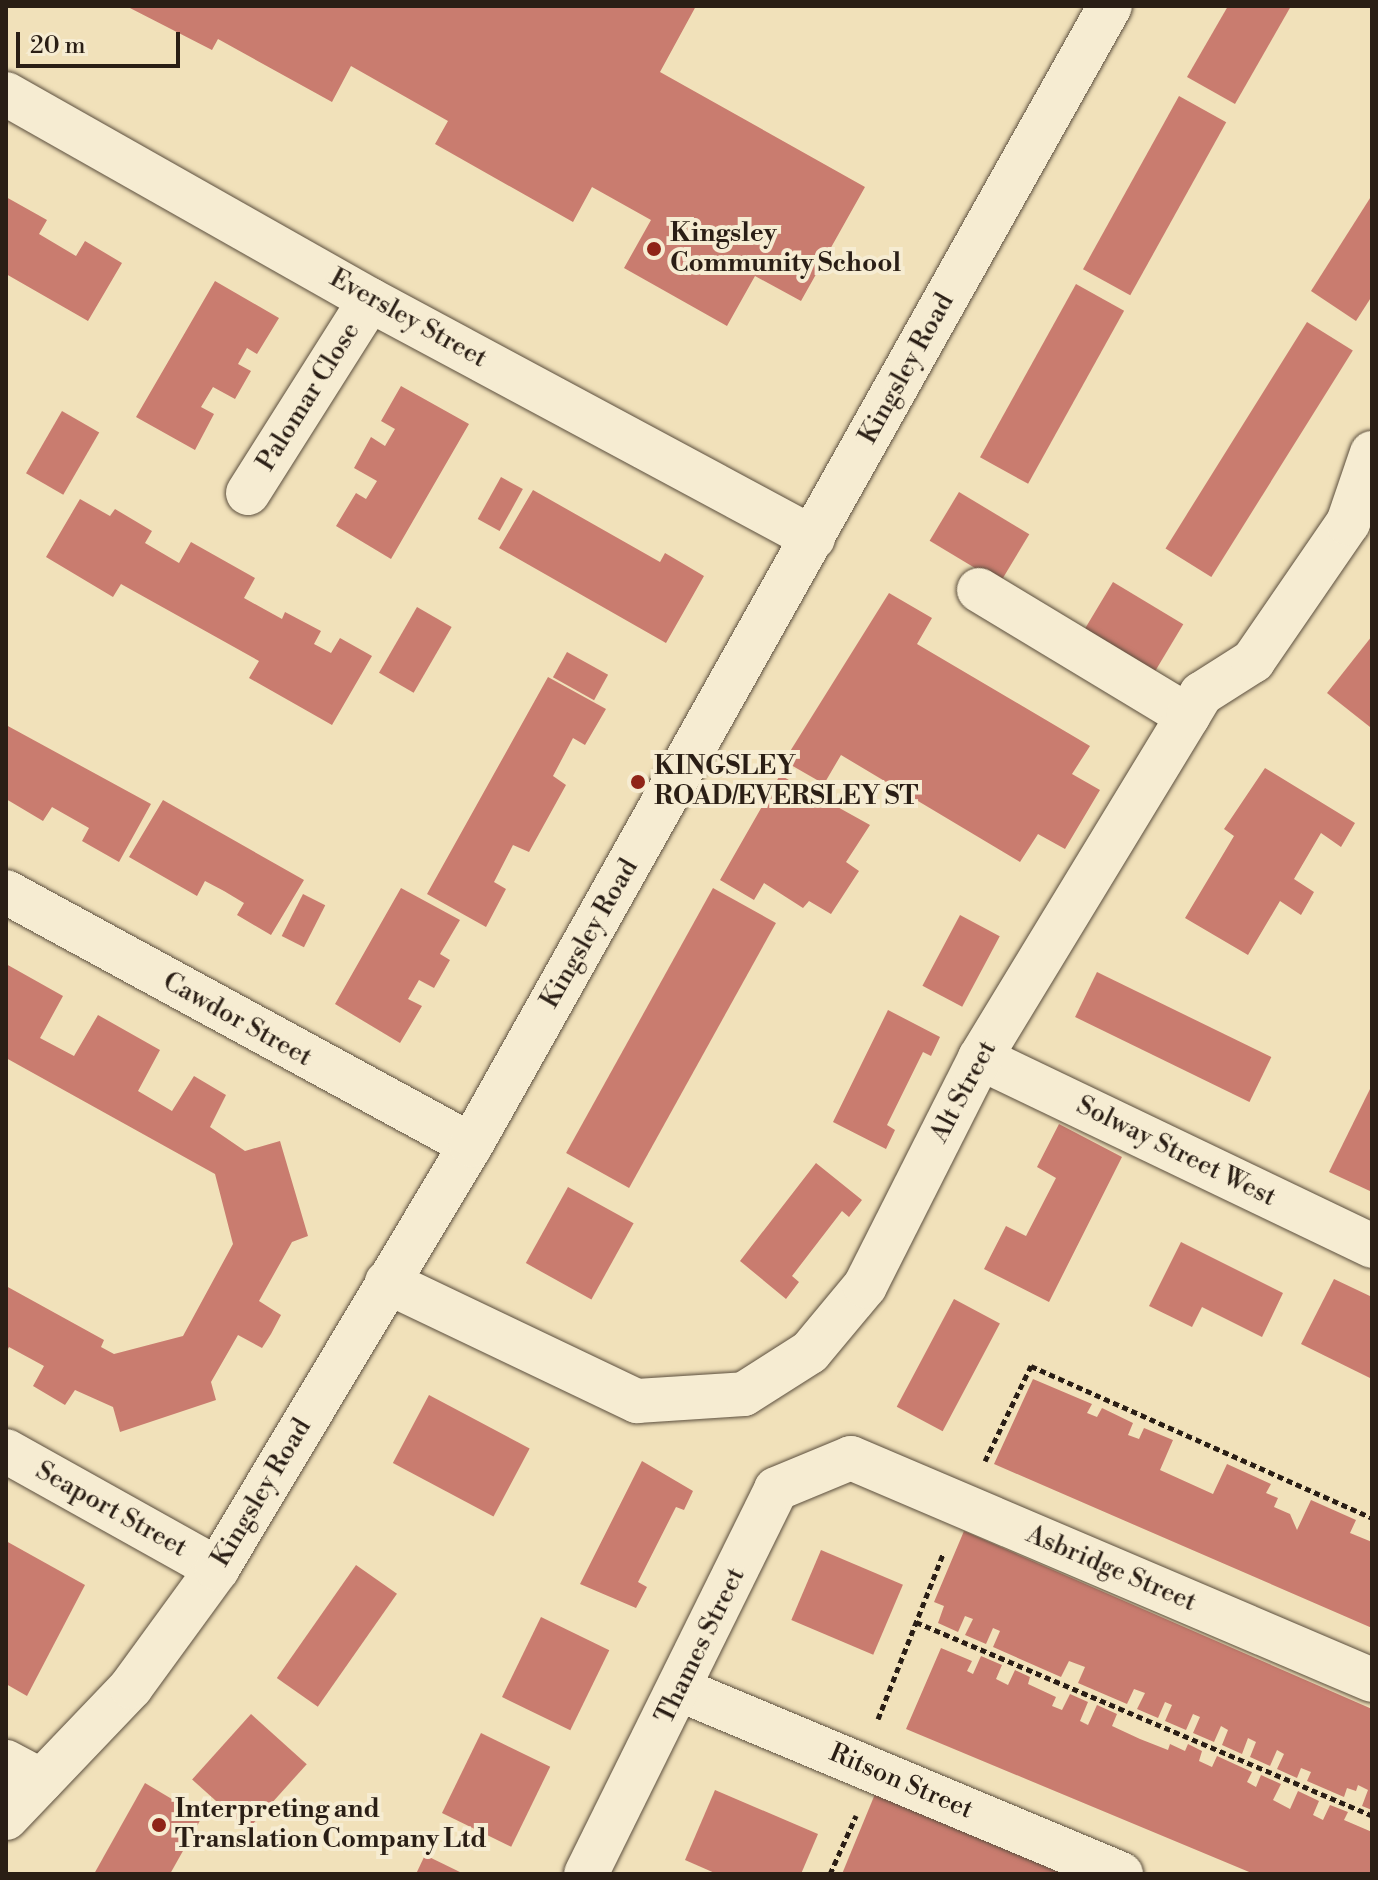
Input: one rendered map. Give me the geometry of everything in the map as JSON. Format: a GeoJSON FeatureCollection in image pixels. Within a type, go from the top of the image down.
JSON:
{"type":"FeatureCollection","features":[{"type":"Feature","properties":{"kind":"street","name":"Kingsley Road"},"geometry":{"type":"LineString","coordinates":[[6,1818],[24,1771],[131,1687],[217,1569],[471,1145],[1110,6]]}},
{"type":"Feature","properties":{"kind":"street","name":"Eversley Street"},"geometry":{"type":"LineString","coordinates":[[6,94],[370,300],[813,538]]}},
{"type":"Feature","properties":{"kind":"street","name":"Palomar Close"},"geometry":{"type":"LineString","coordinates":[[248,493],[370,300]]}},
{"type":"Feature","properties":{"kind":"street","name":"Alt Street"},"geometry":{"type":"LineString","coordinates":[[387,1282],[637,1401],[744,1394],[810,1352],[865,1286],[980,1058],[1201,694],[1253,661],[1348,523],[1372,453]]}},
{"type":"Feature","properties":{"kind":"street"},"geometry":{"type":"LineString","coordinates":[[979,590],[1188,716]]}},
{"type":"Feature","properties":{"kind":"street","name":"Cawdor Street"},"geometry":{"type":"LineString","coordinates":[[6,892],[471,1145]]}},
{"type":"Feature","properties":{"kind":"street","name":"Solway Street West"},"geometry":{"type":"LineString","coordinates":[[980,1058],[1372,1246]]}},
{"type":"Feature","properties":{"kind":"street","name":"Seaport Street"},"geometry":{"type":"LineString","coordinates":[[6,1451],[217,1569]]}},
{"type":"Feature","properties":{"kind":"street","name":"Asbridge Street"},"geometry":{"type":"LineString","coordinates":[[851,1458],[1372,1680]]}},
{"type":"Feature","properties":{"kind":"street","name":"Thames Street"},"geometry":{"type":"LineString","coordinates":[[586,1874],[681,1690],[776,1489],[851,1458]]}},
{"type":"Feature","properties":{"kind":"street","name":"Ritson Street"},"geometry":{"type":"LineString","coordinates":[[681,1690],[1121,1874]]}},
{"type":"Feature","properties":{"kind":"path"},"geometry":{"type":"LineString","coordinates":[[916,1622],[1372,1816]]}},
{"type":"Feature","properties":{"kind":"path"},"geometry":{"type":"LineString","coordinates":[[830,1874],[876,1772]]}},
{"type":"Feature","properties":{"kind":"building"},"geometry":{"type":"Polygon","coordinates":[[[126,6],[696,6],[660,72],[865,187],[801,301],[755,276],[727,326],[624,268],[651,220],[592,187],[573,222],[435,144],[448,121],[351,66],[332,102],[218,39],[212,50],[126,6]]]}},
{"type":"Feature","properties":{"kind":"building"},"geometry":{"type":"Polygon","coordinates":[[[1228,6],[1291,6],[1235,104],[1187,77],[1228,6]]]}},
{"type":"Feature","properties":{"kind":"building"},"geometry":{"type":"Polygon","coordinates":[[[1179,96],[1226,122],[1130,295],[1083,269],[1179,96]]]}},
{"type":"Feature","properties":{"kind":"building"},"geometry":{"type":"Polygon","coordinates":[[[1372,195],[1372,296],[1356,321],[1311,291],[1372,195]]]}},
{"type":"Feature","properties":{"kind":"building"},"geometry":{"type":"Polygon","coordinates":[[[6,197],[47,220],[39,234],[76,256],[85,241],[122,263],[88,321],[6,274],[6,197]]]}},
{"type":"Feature","properties":{"kind":"building"},"geometry":{"type":"Polygon","coordinates":[[[215,281],[279,318],[257,354],[247,348],[238,364],[251,371],[235,399],[213,387],[201,407],[214,414],[195,450],[136,417],[215,281]]]}},
{"type":"Feature","properties":{"kind":"building"},"geometry":{"type":"Polygon","coordinates":[[[1076,284],[1124,311],[1028,484],[980,457],[1076,284]]]}},
{"type":"Feature","properties":{"kind":"building"},"geometry":{"type":"Polygon","coordinates":[[[1307,322],[1353,351],[1211,577],[1166,548],[1307,322]]]}},
{"type":"Feature","properties":{"kind":"building"},"geometry":{"type":"Polygon","coordinates":[[[401,386],[469,424],[391,559],[336,526],[356,493],[366,499],[377,481],[354,468],[371,437],[385,446],[395,429],[381,421],[401,386]]]}},
{"type":"Feature","properties":{"kind":"building"},"geometry":{"type":"Polygon","coordinates":[[[62,411],[99,432],[63,495],[26,473],[62,411]]]}},
{"type":"Feature","properties":{"kind":"building"},"geometry":{"type":"Polygon","coordinates":[[[501,477],[523,489],[500,531],[478,519],[501,477]]]}},
{"type":"Feature","properties":{"kind":"building"},"geometry":{"type":"Polygon","coordinates":[[[533,490],[660,562],[665,553],[704,576],[666,643],[499,548],[533,490]]]}},
{"type":"Feature","properties":{"kind":"building"},"geometry":{"type":"Polygon","coordinates":[[[959,492],[1029,534],[1000,583],[930,541],[959,492]]]}},
{"type":"Feature","properties":{"kind":"building"},"geometry":{"type":"Polygon","coordinates":[[[80,499],[110,516],[115,509],[152,531],[145,543],[179,563],[191,542],[255,578],[244,598],[282,619],[285,612],[321,631],[314,644],[331,653],[340,638],[372,656],[332,725],[249,678],[259,661],[121,584],[113,597],[46,557],[80,499]]]}},
{"type":"Feature","properties":{"kind":"building"},"geometry":{"type":"Polygon","coordinates":[[[1113,582],[1183,624],[1153,674],[1083,632],[1113,582]]]}},
{"type":"Feature","properties":{"kind":"building"},"geometry":{"type":"Polygon","coordinates":[[[889,593],[932,618],[917,644],[1090,746],[1072,774],[1100,790],[1065,849],[1038,834],[1020,862],[841,755],[824,784],[784,761],[889,593]]]}},
{"type":"Feature","properties":{"kind":"building"},"geometry":{"type":"Polygon","coordinates":[[[417,607],[452,627],[414,693],[379,673],[417,607]]]}},
{"type":"Feature","properties":{"kind":"building"},"geometry":{"type":"Polygon","coordinates":[[[1372,636],[1372,725],[1370,727],[1327,693],[1372,636]]]}},
{"type":"Feature","properties":{"kind":"building"},"geometry":{"type":"Polygon","coordinates":[[[567,652],[608,675],[594,700],[553,677],[567,652]]]}},
{"type":"Feature","properties":{"kind":"building"},"geometry":{"type":"Polygon","coordinates":[[[548,677],[606,709],[585,745],[573,738],[553,776],[566,785],[529,852],[513,845],[494,882],[506,889],[486,927],[427,894],[548,677]]]}},
{"type":"Feature","properties":{"kind":"building"},"geometry":{"type":"Polygon","coordinates":[[[6,725],[151,804],[119,862],[82,841],[89,828],[52,807],[43,821],[6,799],[6,725]]]}},
{"type":"Feature","properties":{"kind":"building"},"geometry":{"type":"Polygon","coordinates":[[[1265,768],[1355,823],[1341,847],[1321,833],[1294,879],[1314,892],[1301,915],[1280,901],[1248,955],[1185,918],[1234,836],[1224,829],[1265,768]]]}},
{"type":"Feature","properties":{"kind":"building"},"geometry":{"type":"Polygon","coordinates":[[[780,775],[870,825],[846,862],[859,871],[831,914],[809,901],[803,908],[764,883],[754,900],[720,880],[780,775]]]}},
{"type":"Feature","properties":{"kind":"building"},"geometry":{"type":"Polygon","coordinates":[[[163,800],[304,880],[271,935],[237,915],[244,903],[224,891],[205,881],[197,896],[129,857],[163,800]]]}},
{"type":"Feature","properties":{"kind":"building"},"geometry":{"type":"Polygon","coordinates":[[[401,888],[460,920],[440,954],[450,960],[434,988],[419,980],[408,999],[422,1006],[400,1043],[335,1004],[401,888]]]}},
{"type":"Feature","properties":{"kind":"building"},"geometry":{"type":"Polygon","coordinates":[[[713,888],[776,923],[629,1188],[566,1153],[713,888]]]}},
{"type":"Feature","properties":{"kind":"building"},"geometry":{"type":"Polygon","coordinates":[[[303,894],[325,905],[304,947],[282,936],[303,894]]]}},
{"type":"Feature","properties":{"kind":"building"},"geometry":{"type":"Polygon","coordinates":[[[960,915],[1000,936],[962,1007],[922,986],[960,915]]]}},
{"type":"Feature","properties":{"kind":"building"},"geometry":{"type":"Polygon","coordinates":[[[6,964],[63,996],[40,1038],[74,1056],[98,1015],[160,1050],[138,1091],[172,1111],[194,1076],[226,1095],[210,1127],[245,1151],[280,1141],[308,1236],[292,1242],[259,1301],[281,1315],[271,1334],[262,1348],[238,1335],[211,1382],[216,1400],[120,1432],[113,1407],[75,1390],[65,1405],[33,1386],[44,1366],[9,1347],[6,1353],[6,1286],[104,1340],[101,1347],[114,1354],[183,1336],[233,1244],[215,1174],[6,1058],[6,964]]]}},
{"type":"Feature","properties":{"kind":"building"},"geometry":{"type":"Polygon","coordinates":[[[1097,972],[1271,1057],[1249,1102],[1075,1017],[1097,972]]]}},
{"type":"Feature","properties":{"kind":"building"},"geometry":{"type":"Polygon","coordinates":[[[888,1010],[940,1037],[931,1056],[923,1052],[887,1125],[895,1130],[886,1149],[833,1122],[888,1010]]]}},
{"type":"Feature","properties":{"kind":"building"},"geometry":{"type":"Polygon","coordinates":[[[1372,1085],[1372,1192],[1329,1172],[1372,1085]]]}},
{"type":"Feature","properties":{"kind":"building"},"geometry":{"type":"Polygon","coordinates":[[[1059,1124],[1122,1157],[1049,1302],[984,1269],[1006,1226],[1026,1236],[1056,1178],[1037,1167],[1059,1124]]]}},
{"type":"Feature","properties":{"kind":"building"},"geometry":{"type":"Polygon","coordinates":[[[816,1163],[862,1200],[849,1217],[842,1211],[792,1276],[799,1282],[786,1299],[740,1261],[816,1163]]]}},
{"type":"Feature","properties":{"kind":"building"},"geometry":{"type":"Polygon","coordinates":[[[568,1187],[634,1223],[591,1299],[526,1263],[568,1187]]]}},
{"type":"Feature","properties":{"kind":"building"},"geometry":{"type":"Polygon","coordinates":[[[1181,1242],[1283,1293],[1262,1337],[1202,1307],[1192,1327],[1149,1306],[1181,1242]]]}},
{"type":"Feature","properties":{"kind":"building"},"geometry":{"type":"Polygon","coordinates":[[[1334,1279],[1372,1297],[1372,1379],[1301,1344],[1334,1279]]]}},
{"type":"Feature","properties":{"kind":"building"},"geometry":{"type":"Polygon","coordinates":[[[954,1299],[1000,1323],[943,1431],[897,1407],[954,1299]]]}},
{"type":"Feature","properties":{"kind":"building"},"geometry":{"type":"Polygon","coordinates":[[[1033,1379],[1092,1404],[1087,1413],[1097,1417],[1102,1408],[1133,1423],[1128,1435],[1139,1439],[1144,1428],[1173,1440],[1160,1470],[1213,1494],[1227,1464],[1271,1484],[1266,1493],[1278,1498],[1274,1507],[1290,1514],[1297,1530],[1311,1500],[1356,1520],[1350,1533],[1372,1542],[1372,1628],[994,1464],[1033,1379]]]}},
{"type":"Feature","properties":{"kind":"building"},"geometry":{"type":"Polygon","coordinates":[[[429,1395],[530,1449],[494,1517],[393,1463],[429,1395]]]}},
{"type":"Feature","properties":{"kind":"building"},"geometry":{"type":"Polygon","coordinates":[[[642,1461],[693,1491],[684,1510],[676,1507],[638,1582],[647,1587],[636,1608],[580,1584],[642,1461]]]}},
{"type":"Feature","properties":{"kind":"building"},"geometry":{"type":"Polygon","coordinates":[[[964,1531],[1372,1709],[1372,1810],[1362,1806],[1368,1790],[1358,1785],[1356,1791],[1347,1788],[1344,1797],[1307,1781],[1311,1772],[1301,1768],[1297,1778],[1277,1769],[1284,1754],[1277,1750],[1270,1766],[1250,1757],[1256,1742],[1248,1738],[1242,1754],[1222,1745],[1228,1730],[1221,1726],[1214,1742],[1193,1733],[1200,1717],[1193,1714],[1186,1730],[1165,1721],[1172,1705],[1165,1702],[1158,1718],[1137,1709],[1145,1693],[1134,1689],[1127,1704],[1078,1683],[1085,1667],[1069,1661],[1061,1677],[993,1647],[1000,1631],[993,1628],[986,1644],[965,1635],[973,1619],[965,1616],[958,1632],[938,1623],[944,1606],[934,1602],[964,1531]]]}},
{"type":"Feature","properties":{"kind":"building"},"geometry":{"type":"Polygon","coordinates":[[[6,1541],[85,1585],[27,1696],[6,1684],[6,1541]]]}},
{"type":"Feature","properties":{"kind":"building"},"geometry":{"type":"Polygon","coordinates":[[[821,1550],[903,1585],[873,1655],[791,1620],[821,1550]]]}},
{"type":"Feature","properties":{"kind":"building"},"geometry":{"type":"Polygon","coordinates":[[[356,1565],[397,1594],[318,1707],[277,1678],[356,1565]]]}},
{"type":"Feature","properties":{"kind":"building"},"geometry":{"type":"Polygon","coordinates":[[[541,1617],[609,1650],[570,1730],[502,1697],[541,1617]]]}},
{"type":"Feature","properties":{"kind":"building"},"geometry":{"type":"Polygon","coordinates":[[[941,1648],[972,1661],[967,1671],[973,1674],[981,1656],[1002,1665],[996,1679],[1008,1685],[1015,1670],[1030,1677],[1028,1684],[1056,1697],[1052,1706],[1062,1710],[1070,1694],[1088,1702],[1080,1721],[1088,1725],[1097,1705],[1117,1714],[1112,1726],[1140,1739],[1168,1750],[1170,1744],[1185,1751],[1188,1744],[1202,1751],[1199,1761],[1212,1767],[1217,1756],[1252,1772],[1247,1782],[1256,1787],[1261,1775],[1281,1784],[1273,1800],[1290,1809],[1298,1791],[1319,1801],[1313,1815],[1323,1820],[1330,1805],[1348,1812],[1344,1820],[1372,1832],[1372,1874],[1254,1874],[906,1729],[941,1648]]]}},
{"type":"Feature","properties":{"kind":"building"},"geometry":{"type":"Polygon","coordinates":[[[251,1714],[307,1764],[248,1830],[192,1779],[251,1714]]]}},
{"type":"Feature","properties":{"kind":"building"},"geometry":{"type":"Polygon","coordinates":[[[481,1733],[550,1767],[511,1847],[442,1813],[481,1733]]]}},
{"type":"Feature","properties":{"kind":"building","name":"Interpreting and Translation Company Ltd"},"geometry":{"type":"Polygon","coordinates":[[[145,1783],[202,1817],[170,1874],[94,1874],[145,1783]]]}},
{"type":"Feature","properties":{"kind":"building"},"geometry":{"type":"Polygon","coordinates":[[[715,1790],[818,1834],[801,1874],[717,1874],[685,1860],[715,1790]]]}},
{"type":"Feature","properties":{"kind":"building"},"geometry":{"type":"Polygon","coordinates":[[[875,1794],[1064,1874],[842,1874],[875,1794]]]}},
{"type":"Feature","properties":{"kind":"building"},"geometry":{"type":"Polygon","coordinates":[[[425,1855],[464,1874],[416,1874],[425,1855]]]}},
{"type":"Feature","properties":{"kind":"place","name":"Kingsley Community School"},"geometry":{"type":"Point","coordinates":[654,249]}},
{"type":"Feature","properties":{"kind":"place","name":"KINGSLEY ROAD/EVERSLEY ST"},"geometry":{"type":"Point","coordinates":[638,782]}},
{"type":"Feature","properties":{"kind":"place","name":"Interpreting and Translation Company Ltd"},"geometry":{"type":"Point","coordinates":[159,1825]}}]}
